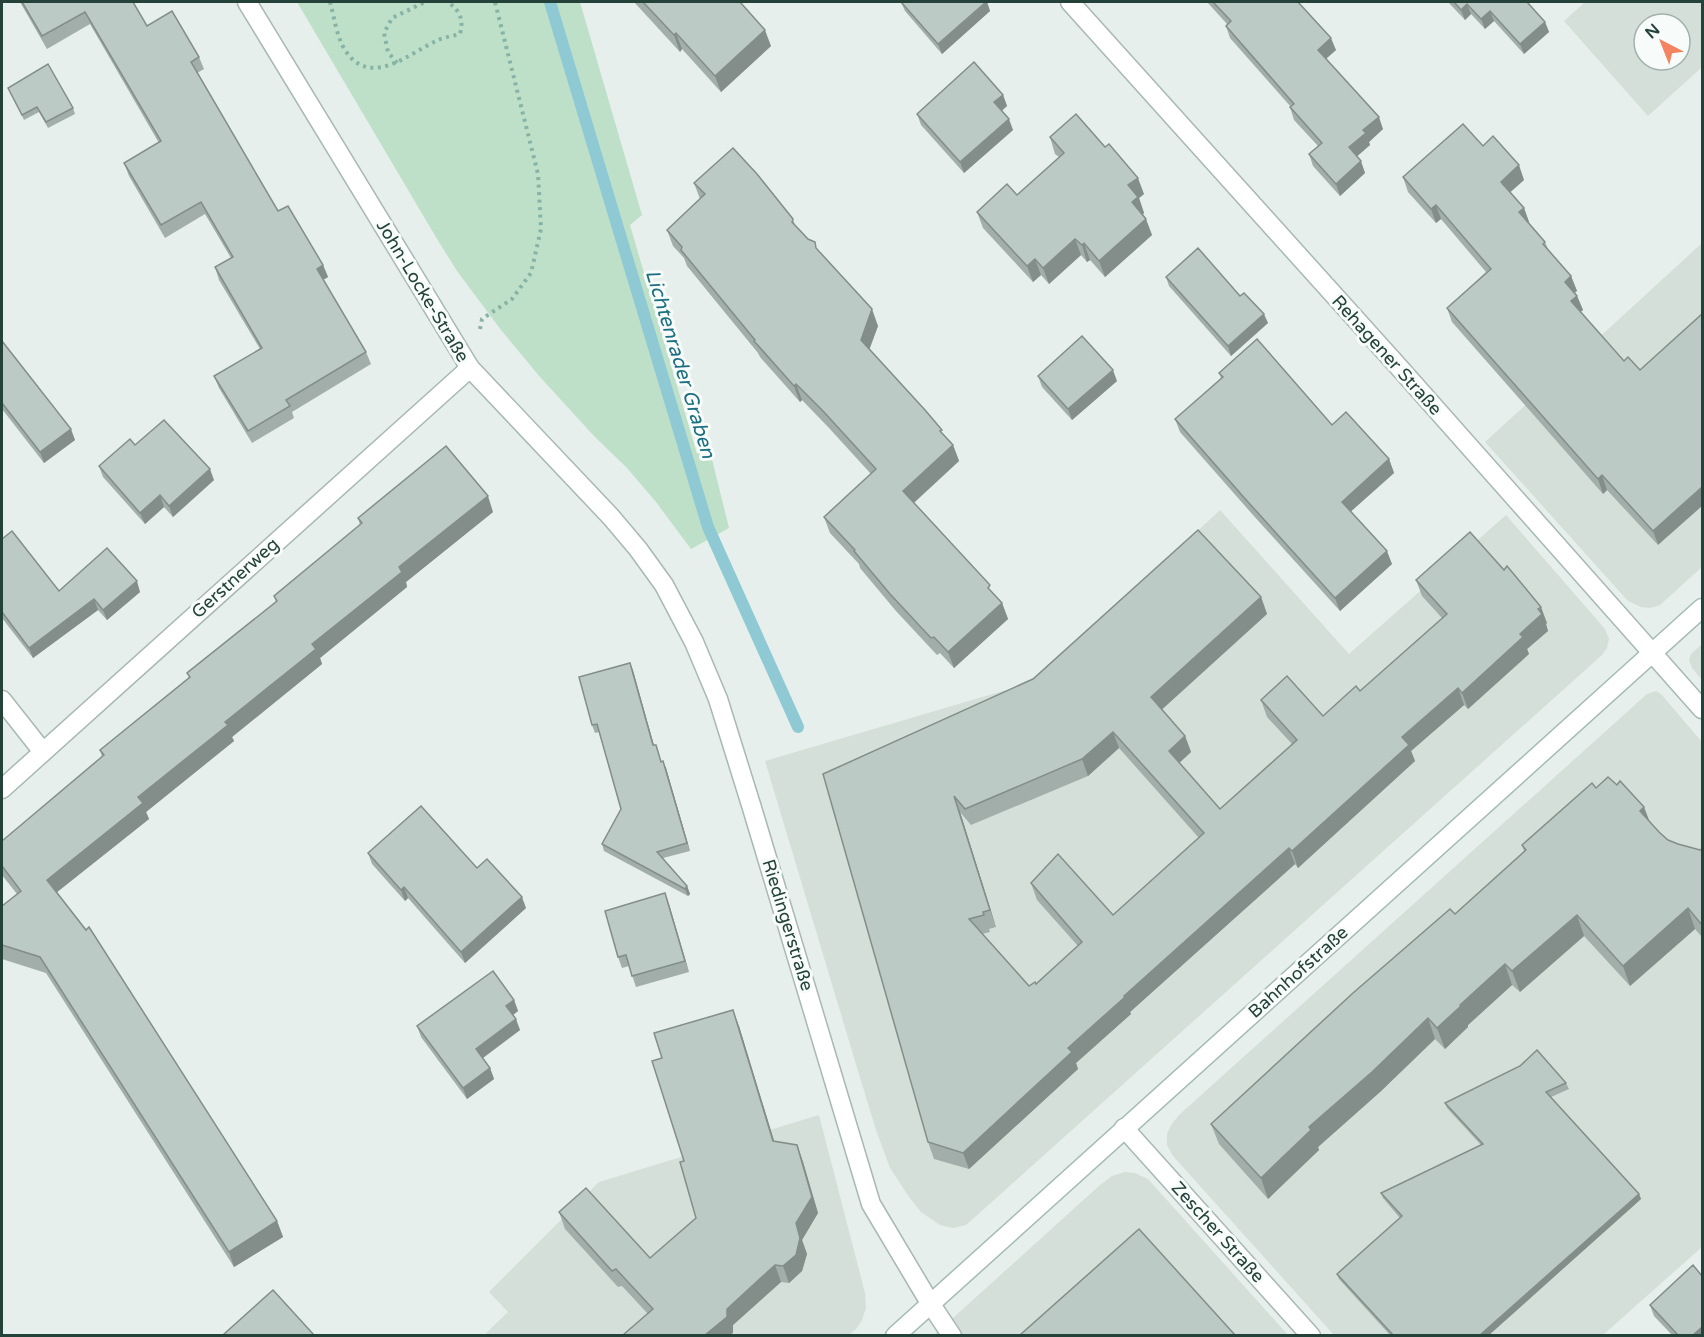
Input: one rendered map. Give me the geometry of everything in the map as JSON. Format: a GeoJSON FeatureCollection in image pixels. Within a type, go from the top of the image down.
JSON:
{"type":"FeatureCollection","features":[{"type":"Feature","properties":{"kind":"street","name":"John-Locke-Straße"},"geometry":{"type":"LineString","coordinates":[[247,2],[470,368],[611,517],[638,549]]}},
{"type":"Feature","properties":{"kind":"street","name":"Rehagener Straße"},"geometry":{"type":"LineString","coordinates":[[1070,2],[1405,374],[1702,709]]}},
{"type":"Feature","properties":{"kind":"street","name":"Gerstnerweg"},"geometry":{"type":"LineString","coordinates":[[2,789],[470,368]]}},
{"type":"Feature","properties":{"kind":"street","name":"Riedingerstraße"},"geometry":{"type":"LineString","coordinates":[[638,549],[664,585],[694,642],[718,699],[872,1204],[930,1304],[952,1335]]}},
{"type":"Feature","properties":{"kind":"street","name":"Bahnhofstraße"},"geometry":{"type":"LineString","coordinates":[[895,1335],[1702,608]]}},
{"type":"Feature","properties":{"kind":"street"},"geometry":{"type":"LineString","coordinates":[[2,700],[43,752]]}},
{"type":"Feature","properties":{"kind":"street","name":"Zescher Straße"},"geometry":{"type":"LineString","coordinates":[[1124,1128],[1311,1335]]}},
{"type":"Feature","properties":{"kind":"path"},"geometry":{"type":"LineString","coordinates":[[330,2],[343,49],[356,64],[374,69],[397,63],[440,39],[460,34],[463,25],[457,9],[448,2]]}},
{"type":"Feature","properties":{"kind":"path"},"geometry":{"type":"LineString","coordinates":[[397,63],[388,52],[384,33],[392,18],[425,2]]}},
{"type":"Feature","properties":{"kind":"path"},"geometry":{"type":"LineString","coordinates":[[470,368],[482,319],[512,298],[531,273],[541,229],[538,174],[495,2]]}},
{"type":"Feature","properties":{"kind":"shaded area"},"geometry":{"type":"Polygon","coordinates":[[[1585,2],[1702,2],[1702,67],[1648,116],[1564,21],[1585,2]]]}},
{"type":"Feature","properties":{"kind":"shaded area"},"geometry":{"type":"Polygon","coordinates":[[[1702,243],[1702,567],[1660,605],[1650,608],[1641,607],[1628,601],[1485,442],[1702,243]]]}},
{"type":"Feature","properties":{"kind":"shaded area"},"geometry":{"type":"Polygon","coordinates":[[[1220,510],[1349,654],[1506,515],[1605,629],[1609,639],[1607,648],[1602,655],[966,1225],[953,1228],[940,1225],[921,1212],[890,1168],[876,1130],[765,761],[1037,681],[1220,510]]]}},
{"type":"Feature","properties":{"kind":"shaded area"},"geometry":{"type":"Polygon","coordinates":[[[1702,644],[1702,680],[1692,668],[1689,660],[1691,654],[1702,644]]]}},
{"type":"Feature","properties":{"kind":"shaded area"},"geometry":{"type":"Polygon","coordinates":[[[1656,691],[1702,742],[1702,1247],[1603,1335],[1334,1335],[1173,1156],[1167,1145],[1167,1134],[1171,1125],[1179,1115],[1647,694],[1656,691]]]}},
{"type":"Feature","properties":{"kind":"shaded area"},"geometry":{"type":"Polygon","coordinates":[[[819,1115],[865,1293],[866,1308],[862,1320],[849,1335],[483,1336],[508,1312],[489,1292],[599,1182],[819,1115]]]}},
{"type":"Feature","properties":{"kind":"shaded area"},"geometry":{"type":"Polygon","coordinates":[[[1125,1172],[1135,1173],[1148,1179],[1288,1335],[933,1336],[1100,1185],[1112,1176],[1125,1172]]]}},
{"type":"Feature","properties":{"kind":"green space"},"geometry":{"type":"Polygon","coordinates":[[[297,2],[580,2],[642,215],[630,225],[697,454],[708,443],[729,528],[691,549],[627,468],[540,377],[501,330],[457,271],[437,239],[297,2]]]}},
{"type":"Feature","properties":{"kind":"building"},"geometry":{"type":"Polygon","coordinates":[[[22,2],[133,2],[147,26],[172,11],[199,57],[191,62],[278,211],[288,206],[323,265],[317,269],[366,352],[286,400],[290,406],[248,431],[214,376],[262,348],[215,267],[233,257],[201,202],[161,225],[124,163],[161,141],[85,12],[42,36],[22,2]]]}},
{"type":"Feature","properties":{"kind":"building"},"geometry":{"type":"Polygon","coordinates":[[[643,2],[740,2],[765,30],[715,76],[676,33],[674,35],[643,2]]]}},
{"type":"Feature","properties":{"kind":"building"},"geometry":{"type":"Polygon","coordinates":[[[901,2],[986,2],[938,44],[901,2]]]}},
{"type":"Feature","properties":{"kind":"building"},"geometry":{"type":"Polygon","coordinates":[[[1213,2],[1298,2],[1331,38],[1318,50],[1379,117],[1363,130],[1366,133],[1349,147],[1361,161],[1336,184],[1309,154],[1322,143],[1290,107],[1294,104],[1226,26],[1231,21],[1213,2]]]}},
{"type":"Feature","properties":{"kind":"building"},"geometry":{"type":"Polygon","coordinates":[[[1454,2],[1527,2],[1545,22],[1520,44],[1490,11],[1481,19],[1467,4],[1461,10],[1454,2]]]}},
{"type":"Feature","properties":{"kind":"building"},"geometry":{"type":"Polygon","coordinates":[[[974,62],[1003,95],[994,102],[1009,119],[960,162],[917,114],[974,62]]]}},
{"type":"Feature","properties":{"kind":"building"},"geometry":{"type":"Polygon","coordinates":[[[48,64],[73,108],[46,122],[37,107],[22,115],[8,88],[48,64]]]}},
{"type":"Feature","properties":{"kind":"building"},"geometry":{"type":"Polygon","coordinates":[[[1076,114],[1105,147],[1109,144],[1138,178],[1128,185],[1138,197],[1132,202],[1146,219],[1099,261],[1084,243],[1082,245],[1075,239],[1043,268],[1035,259],[1027,266],[977,212],[1007,184],[1017,195],[1064,153],[1050,137],[1076,114]]]}},
{"type":"Feature","properties":{"kind":"building"},"geometry":{"type":"Polygon","coordinates":[[[1463,124],[1483,146],[1493,136],[1519,165],[1501,182],[1524,208],[1519,212],[1571,276],[1565,282],[1577,296],[1571,301],[1624,361],[1628,357],[1640,370],[1702,314],[1702,487],[1653,531],[1602,475],[1598,479],[1447,308],[1491,269],[1436,205],[1431,209],[1403,177],[1463,124]]]}},
{"type":"Feature","properties":{"kind":"building"},"geometry":{"type":"Polygon","coordinates":[[[733,148],[793,219],[792,222],[808,239],[815,242],[816,248],[872,309],[861,340],[925,410],[953,445],[903,491],[990,585],[988,588],[1002,603],[948,652],[934,637],[931,638],[890,594],[855,550],[824,517],[876,469],[823,411],[796,384],[794,386],[754,341],[667,230],[705,194],[694,183],[733,148]]]}},
{"type":"Feature","properties":{"kind":"building"},"geometry":{"type":"Polygon","coordinates":[[[1198,248],[1240,296],[1244,293],[1264,314],[1228,346],[1166,277],[1198,248]]]}},
{"type":"Feature","properties":{"kind":"building"},"geometry":{"type":"Polygon","coordinates":[[[1082,336],[1113,370],[1068,409],[1038,376],[1082,336]]]}},
{"type":"Feature","properties":{"kind":"building"},"geometry":{"type":"Polygon","coordinates":[[[1257,339],[1332,425],[1346,412],[1389,459],[1342,502],[1387,551],[1335,598],[1175,419],[1223,377],[1219,373],[1257,339]]]}},
{"type":"Feature","properties":{"kind":"building"},"geometry":{"type":"Polygon","coordinates":[[[2,341],[71,429],[40,452],[2,403],[2,341]]]}},
{"type":"Feature","properties":{"kind":"building"},"geometry":{"type":"Polygon","coordinates":[[[164,420],[210,469],[169,506],[160,495],[140,513],[99,466],[130,439],[135,445],[164,420]]]}},
{"type":"Feature","properties":{"kind":"building"},"geometry":{"type":"Polygon","coordinates":[[[446,446],[488,496],[399,567],[402,572],[312,644],[316,649],[225,722],[228,725],[138,797],[143,803],[47,880],[86,930],[89,927],[277,1221],[229,1252],[40,957],[2,945],[2,906],[21,891],[2,866],[2,841],[104,755],[100,750],[190,677],[187,673],[277,601],[274,596],[362,523],[358,518],[446,446]]]}},
{"type":"Feature","properties":{"kind":"building"},"geometry":{"type":"Polygon","coordinates":[[[1198,530],[1261,597],[1151,697],[1185,736],[1169,751],[1220,809],[1297,740],[1261,700],[1287,676],[1323,716],[1356,686],[1360,691],[1447,614],[1416,580],[1470,532],[1504,570],[1507,566],[1541,607],[1538,609],[1542,614],[1520,634],[1523,637],[1462,693],[1458,688],[1402,737],[1409,745],[1292,851],[1289,848],[1124,996],[1068,1048],[1072,1052],[963,1153],[928,1142],[823,774],[1033,679],[1198,530]],[[1113,732],[1082,759],[965,809],[954,796],[990,910],[983,912],[984,915],[969,919],[1029,986],[1035,982],[1036,984],[1082,942],[1031,883],[1058,854],[1113,915],[1204,833],[1113,732]]]}},
{"type":"Feature","properties":{"kind":"building"},"geometry":{"type":"Polygon","coordinates":[[[12,531],[59,591],[107,548],[137,581],[103,610],[94,599],[29,648],[2,612],[2,539],[12,531]]]}},
{"type":"Feature","properties":{"kind":"building"},"geometry":{"type":"Polygon","coordinates":[[[630,663],[653,745],[656,745],[661,762],[663,761],[687,843],[657,852],[687,886],[685,889],[602,844],[621,809],[597,724],[592,725],[579,677],[630,663]]]}},
{"type":"Feature","properties":{"kind":"building"},"geometry":{"type":"Polygon","coordinates":[[[1608,777],[1617,785],[1620,781],[1644,807],[1640,811],[1668,840],[1702,849],[1702,925],[1688,908],[1623,966],[1577,915],[1512,971],[1505,964],[1437,1028],[1428,1018],[1372,1072],[1309,1127],[1311,1130],[1261,1178],[1211,1124],[1353,993],[1450,909],[1455,914],[1526,850],[1522,845],[1592,783],[1596,788],[1608,777]]]}},
{"type":"Feature","properties":{"kind":"building"},"geometry":{"type":"Polygon","coordinates":[[[421,806],[477,868],[487,859],[522,897],[461,952],[404,887],[401,890],[368,853],[421,806]]]}},
{"type":"Feature","properties":{"kind":"building"},"geometry":{"type":"Polygon","coordinates":[[[665,893],[685,961],[632,976],[626,955],[618,957],[605,911],[665,893]]]}},
{"type":"Feature","properties":{"kind":"building"},"geometry":{"type":"Polygon","coordinates":[[[493,971],[514,1000],[506,1006],[516,1019],[476,1049],[490,1068],[463,1088],[417,1026],[493,971]]]}},
{"type":"Feature","properties":{"kind":"building"},"geometry":{"type":"Polygon","coordinates":[[[733,1010],[773,1141],[797,1145],[812,1197],[796,1223],[800,1238],[796,1255],[783,1266],[775,1265],[727,1309],[727,1317],[705,1335],[623,1335],[653,1309],[616,1269],[612,1271],[559,1212],[586,1188],[650,1258],[696,1218],[680,1162],[684,1161],[652,1061],[662,1058],[654,1033],[733,1010]]]}},
{"type":"Feature","properties":{"kind":"building"},"geometry":{"type":"Polygon","coordinates":[[[1537,1050],[1566,1083],[1546,1092],[1639,1194],[1480,1335],[1393,1335],[1337,1274],[1402,1216],[1381,1193],[1483,1144],[1445,1103],[1520,1066],[1537,1050]]]}},
{"type":"Feature","properties":{"kind":"building"},"geometry":{"type":"Polygon","coordinates":[[[1139,1229],[1235,1335],[1020,1335],[1139,1229]]]}},
{"type":"Feature","properties":{"kind":"building"},"geometry":{"type":"Polygon","coordinates":[[[1693,1265],[1702,1276],[1702,1327],[1693,1335],[1678,1335],[1650,1305],[1693,1265]]]}},
{"type":"Feature","properties":{"kind":"building"},"geometry":{"type":"Polygon","coordinates":[[[273,1290],[314,1335],[223,1335],[273,1290]]]}},
{"type":"Feature","properties":{"kind":"waterway","name":"Lichtenrader Graben"},"geometry":{"type":"LineString","coordinates":[[550,2],[708,527],[798,727]]}}]}
